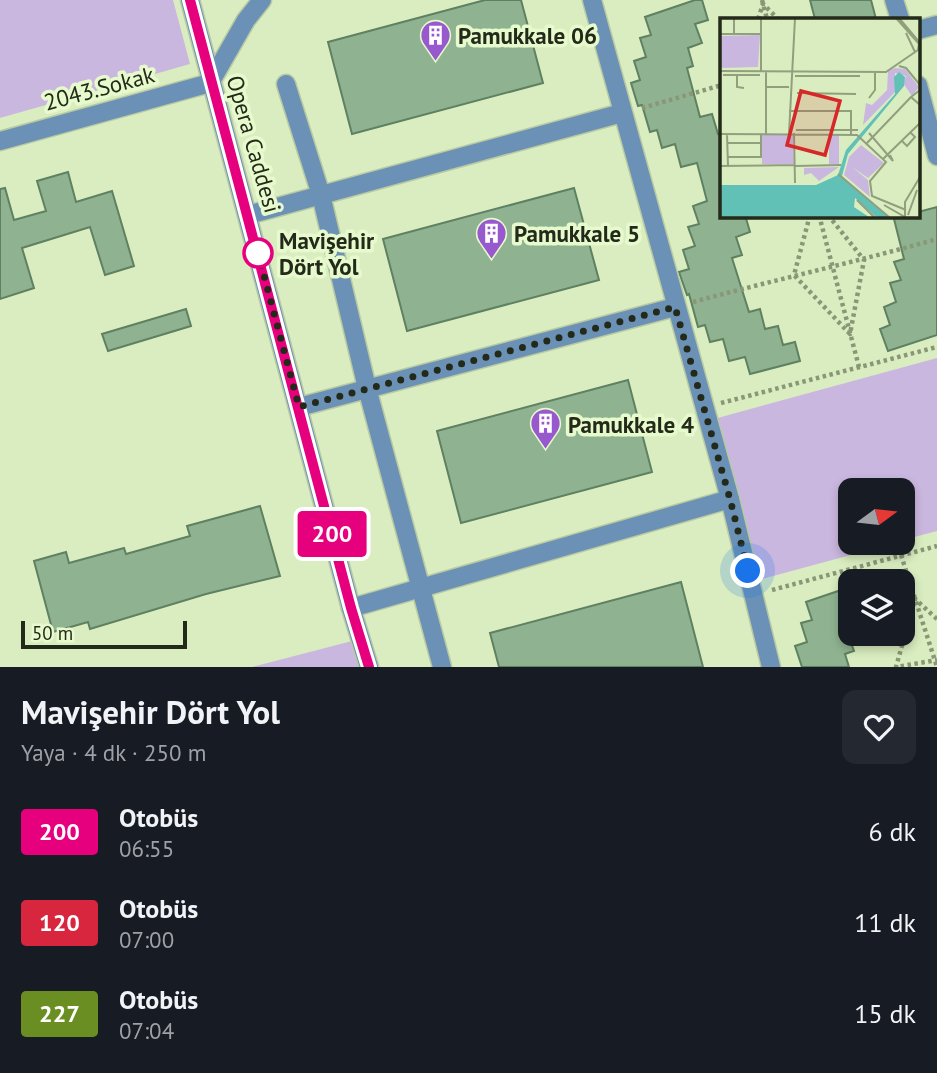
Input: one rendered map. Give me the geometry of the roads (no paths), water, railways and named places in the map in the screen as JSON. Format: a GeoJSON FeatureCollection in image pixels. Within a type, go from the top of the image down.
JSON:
{"type":"FeatureCollection","features":[{"type":"Feature","properties":{"kind":"street","name":"Opera Caddesi"},"geometry":{"type":"LineString","coordinates":[[190,0],[369,667]]}},
{"type":"Feature","properties":{"kind":"street"},"geometry":{"type":"LineString","coordinates":[[211,83],[246,20],[262,0]]}},
{"type":"Feature","properties":{"kind":"street"},"geometry":{"type":"LineString","coordinates":[[592,0],[730,499],[771,667]]}},
{"type":"Feature","properties":{"kind":"street"},"geometry":{"type":"LineString","coordinates":[[894,0],[900,18]]}},
{"type":"Feature","properties":{"kind":"street"},"geometry":{"type":"LineString","coordinates":[[920,29],[937,25]]}},
{"type":"Feature","properties":{"kind":"street","name":"2043.Sokak"},"geometry":{"type":"LineString","coordinates":[[0,141],[211,83]]}},
{"type":"Feature","properties":{"kind":"street"},"geometry":{"type":"LineString","coordinates":[[286,84],[321,195],[367,388],[442,667]]}},
{"type":"Feature","properties":{"kind":"street"},"geometry":{"type":"LineString","coordinates":[[920,92],[937,156]]}},
{"type":"Feature","properties":{"kind":"street"},"geometry":{"type":"LineString","coordinates":[[248,215],[622,113]]}},
{"type":"Feature","properties":{"kind":"street"},"geometry":{"type":"LineString","coordinates":[[299,407],[675,307]]}},
{"type":"Feature","properties":{"kind":"street"},"geometry":{"type":"LineString","coordinates":[[351,608],[730,499]]}},
{"type":"Feature","properties":{"kind":"place","name":"Pamukkale 06"},"geometry":{"type":"Point","coordinates":[435,62]}},
{"type":"Feature","properties":{"kind":"place","name":"Mavişehir Dört Yol"},"geometry":{"type":"Point","coordinates":[258,253]}},
{"type":"Feature","properties":{"kind":"place","name":"Pamukkale 5"},"geometry":{"type":"Point","coordinates":[491,260]}},
{"type":"Feature","properties":{"kind":"place","name":"Pamukkale 4"},"geometry":{"type":"Point","coordinates":[545,451]}}]}
